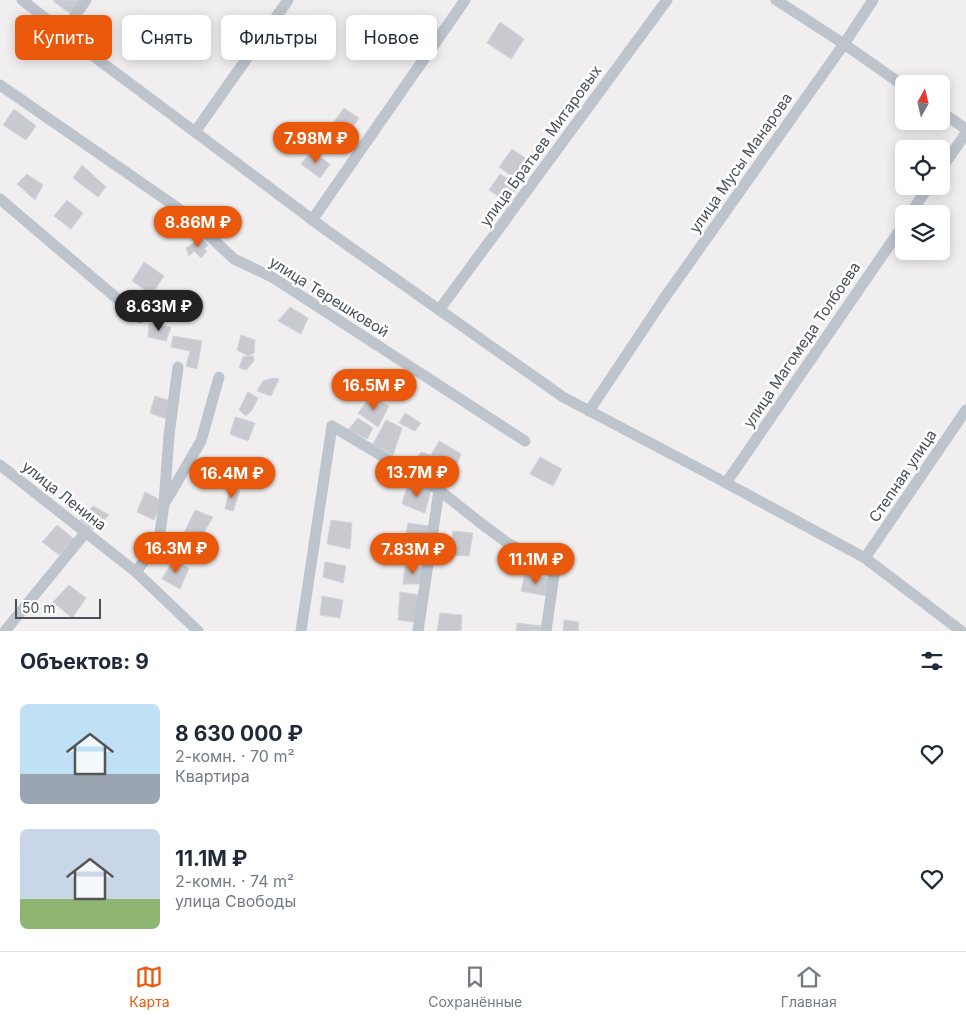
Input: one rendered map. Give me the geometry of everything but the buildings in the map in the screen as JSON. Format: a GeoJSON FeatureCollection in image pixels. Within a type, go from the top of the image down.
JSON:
{"type":"FeatureCollection","features":[{"type":"Feature","properties":{"kind":"street"},"geometry":{"type":"LineString","coordinates":[[22,0],[42,15]]}},
{"type":"Feature","properties":{"kind":"street"},"geometry":{"type":"LineString","coordinates":[[76,15],[86,0]]}},
{"type":"Feature","properties":{"kind":"street"},"geometry":{"type":"LineString","coordinates":[[195,132],[288,0]]}},
{"type":"Feature","properties":{"kind":"street"},"geometry":{"type":"LineString","coordinates":[[312,220],[465,0]]}},
{"type":"Feature","properties":{"kind":"street","name":"улица Братьев Митаровых"},"geometry":{"type":"LineString","coordinates":[[439,310],[667,0]]}},
{"type":"Feature","properties":{"kind":"street"},"geometry":{"type":"LineString","coordinates":[[776,0],[895,80]]}},
{"type":"Feature","properties":{"kind":"street","name":"улица Мусы Манарова"},"geometry":{"type":"LineString","coordinates":[[589,411],[663,300],[873,0]]}},
{"type":"Feature","properties":{"kind":"street"},"geometry":{"type":"LineString","coordinates":[[101,60],[312,220],[563,397],[865,558],[961,631]]}},
{"type":"Feature","properties":{"kind":"street","name":"улица Терешковой"},"geometry":{"type":"LineString","coordinates":[[0,85],[185,213],[234,259],[272,277],[526,441]]}},
{"type":"Feature","properties":{"kind":"street"},"geometry":{"type":"LineString","coordinates":[[950,119],[966,131],[950,155]]}},
{"type":"Feature","properties":{"kind":"street"},"geometry":{"type":"LineString","coordinates":[[0,199],[140,318]]}},
{"type":"Feature","properties":{"kind":"street","name":"улица Магомеда Толбоева"},"geometry":{"type":"LineString","coordinates":[[726,483],[895,237]]}},
{"type":"Feature","properties":{"kind":"street"},"geometry":{"type":"LineString","coordinates":[[136,572],[159,540],[164,504],[169,435],[178,367]]}},
{"type":"Feature","properties":{"kind":"street"},"geometry":{"type":"LineString","coordinates":[[164,504],[201,441],[219,377]]}},
{"type":"Feature","properties":{"kind":"street","name":"Степная улица"},"geometry":{"type":"LineString","coordinates":[[865,558],[966,410]]}},
{"type":"Feature","properties":{"kind":"street"},"geometry":{"type":"LineString","coordinates":[[301,631],[332,426],[440,490],[509,544],[555,568],[546,631]]}},
{"type":"Feature","properties":{"kind":"street","name":"улица Ленина"},"geometry":{"type":"LineString","coordinates":[[0,466],[136,572],[198,631]]}},
{"type":"Feature","properties":{"kind":"street"},"geometry":{"type":"LineString","coordinates":[[418,631],[440,490]]}},
{"type":"Feature","properties":{"kind":"street"},"geometry":{"type":"LineString","coordinates":[[5,631],[86,532]]}}]}
